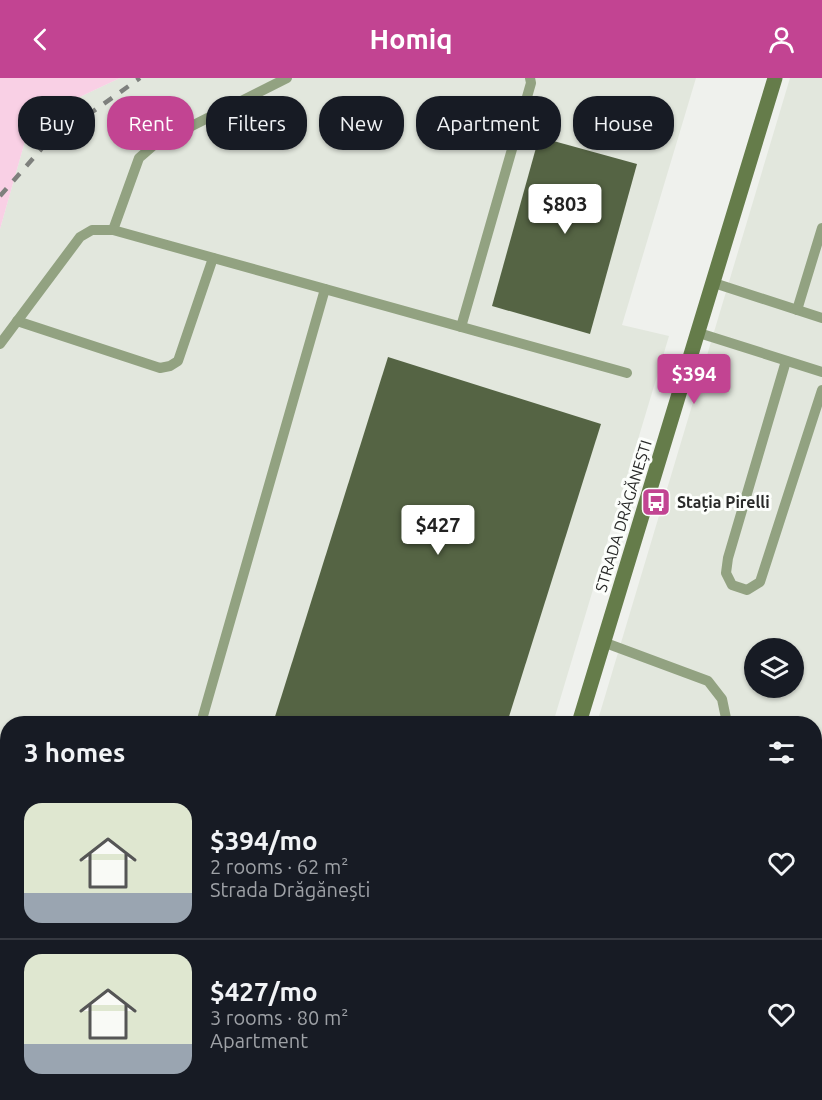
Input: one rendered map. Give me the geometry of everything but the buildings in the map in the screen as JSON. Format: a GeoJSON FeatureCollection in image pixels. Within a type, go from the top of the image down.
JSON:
{"type":"FeatureCollection","features":[{"type":"Feature","properties":{"kind":"main road","name":"STRADA DRĂGĂNEȘTI"},"geometry":{"type":"LineString","coordinates":[[581,716],[775,78]]}},
{"type":"Feature","properties":{"kind":"lane"},"geometry":{"type":"LineString","coordinates":[[113,230],[139,158],[146,151],[287,78]]}},
{"type":"Feature","properties":{"kind":"lane"},"geometry":{"type":"LineString","coordinates":[[461,327],[531,83],[530,78]]}},
{"type":"Feature","properties":{"kind":"lane"},"geometry":{"type":"LineString","coordinates":[[797,310],[822,228]]}},
{"type":"Feature","properties":{"kind":"lane"},"geometry":{"type":"LineString","coordinates":[[0,345],[80,237],[92,230],[113,230],[627,373]]}},
{"type":"Feature","properties":{"kind":"lane"},"geometry":{"type":"LineString","coordinates":[[17,321],[160,368],[170,366],[178,361],[213,258]]}},
{"type":"Feature","properties":{"kind":"lane"},"geometry":{"type":"LineString","coordinates":[[714,283],[822,318]]}},
{"type":"Feature","properties":{"kind":"lane"},"geometry":{"type":"LineString","coordinates":[[203,716],[325,289]]}},
{"type":"Feature","properties":{"kind":"lane"},"geometry":{"type":"LineString","coordinates":[[699,333],[822,372]]}},
{"type":"Feature","properties":{"kind":"lane"},"geometry":{"type":"LineString","coordinates":[[786,361],[728,558],[726,573],[732,585],[747,590],[760,582],[763,576],[822,390]]}},
{"type":"Feature","properties":{"kind":"lane"},"geometry":{"type":"LineString","coordinates":[[603,642],[708,681],[722,699],[726,716]]}},
{"type":"Feature","properties":{"kind":"shaded area"},"geometry":{"type":"Polygon","coordinates":[[[0,78],[120,78],[82,96],[18,96],[18,150],[22,150],[0,229],[0,78]]]}},
{"type":"Feature","properties":{"kind":"shaded area"},"geometry":{"type":"Polygon","coordinates":[[[120,78],[696,78],[622,325],[669,336],[555,716],[0,716],[0,229],[22,150],[95,150],[95,96],[82,96],[120,78]]]}},
{"type":"Feature","properties":{"kind":"shaded area"},"geometry":{"type":"Polygon","coordinates":[[[790,78],[822,78],[822,716],[599,716],[790,78]]]}},
{"type":"Feature","properties":{"kind":"railway"},"geometry":{"type":"LineString","coordinates":[[0,196],[43,147],[140,78]]}},
{"type":"Feature","properties":{"kind":"place","name":"Stația Pirelli"},"geometry":{"type":"Point","coordinates":[656,502]}}]}
